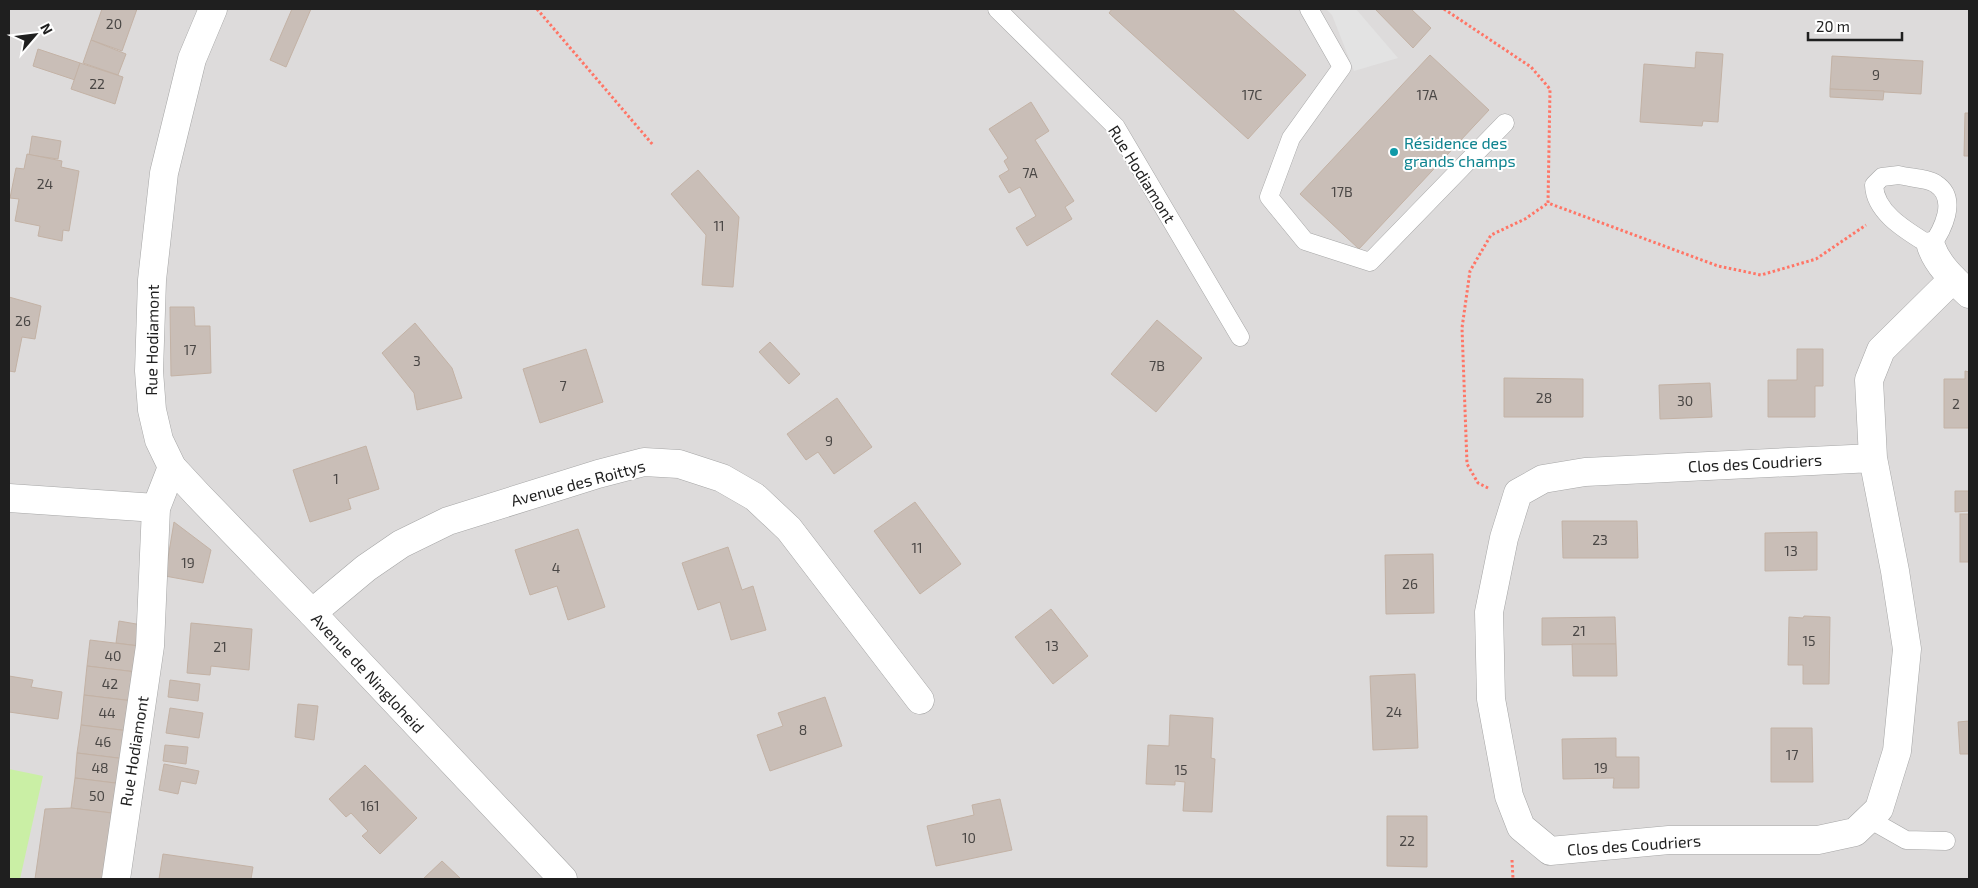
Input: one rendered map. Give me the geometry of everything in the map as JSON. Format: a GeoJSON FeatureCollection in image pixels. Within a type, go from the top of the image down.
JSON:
{"type":"FeatureCollection","features":[{"type":"Feature","properties":{"kind":"street","name":"Rue Hodiamont"},"geometry":{"type":"LineString","coordinates":[[116,879],[150,646],[156,508],[172,467],[159,440],[152,410],[149,371],[152,280],[164,174],[192,59],[213,9]]}},
{"type":"Feature","properties":{"kind":"street"},"geometry":{"type":"LineString","coordinates":[[1930,246],[1934,256],[1961,286]]}},
{"type":"Feature","properties":{"kind":"street","name":"Clos des Coudriers"},"geometry":{"type":"LineString","coordinates":[[1873,458],[1586,472],[1542,479],[1518,493],[1504,538],[1489,612],[1491,699],[1509,796],[1521,826],[1550,851],[1669,840],[1818,840],[1855,832],[1879,809],[1897,751],[1907,649],[1895,571],[1873,458],[1869,380],[1881,350],[1961,286]]}},
{"type":"Feature","properties":{"kind":"street","name":"Avenue des Roittys"},"geometry":{"type":"LineString","coordinates":[[312,613],[366,568],[401,544],[448,521],[598,474],[644,462],[679,464],[722,478],[755,497],[789,529],[920,700]]}},
{"type":"Feature","properties":{"kind":"street","name":"Avenue de Ningloheid"},"geometry":{"type":"LineString","coordinates":[[172,467],[563,879]]}},
{"type":"Feature","properties":{"kind":"street"},"geometry":{"type":"LineString","coordinates":[[9,498],[156,508]]}},
{"type":"Feature","properties":{"kind":"lane","name":"Rue Hodiamont"},"geometry":{"type":"LineString","coordinates":[[997,9],[1116,127],[1240,337]]}},
{"type":"Feature","properties":{"kind":"lane"},"geometry":{"type":"LineString","coordinates":[[1308,9],[1342,67],[1291,138],[1269,197],[1305,241],[1370,262],[1505,123]]}},
{"type":"Feature","properties":{"kind":"lane"},"geometry":{"type":"LineString","coordinates":[[1899,175],[1936,184],[1944,193],[1948,206],[1943,229],[1930,246],[1885,212],[1874,196],[1874,185],[1882,177],[1899,175]]}},
{"type":"Feature","properties":{"kind":"lane"},"geometry":{"type":"LineString","coordinates":[[1869,818],[1906,840],[1946,841]]}},
{"type":"Feature","properties":{"kind":"path"},"geometry":{"type":"LineString","coordinates":[[536,9],[653,145]]}},
{"type":"Feature","properties":{"kind":"path"},"geometry":{"type":"LineString","coordinates":[[1444,9],[1531,67],[1550,89],[1548,203]]}},
{"type":"Feature","properties":{"kind":"path"},"geometry":{"type":"LineString","coordinates":[[1548,203],[1718,266],[1761,275],[1816,259],[1885,212]]}},
{"type":"Feature","properties":{"kind":"path"},"geometry":{"type":"LineString","coordinates":[[1516,500],[1478,483],[1467,464],[1462,328],[1470,272],[1491,235],[1525,219],[1548,203]]}},
{"type":"Feature","properties":{"kind":"shaded area"},"geometry":{"type":"Polygon","coordinates":[[[9,9],[1969,9],[1969,879],[9,879],[9,9]]]}},
{"type":"Feature","properties":{"kind":"shaded area"},"geometry":{"type":"Polygon","coordinates":[[[1326,9],[1356,9],[1398,58],[1354,71],[1332,15],[1326,9]]]}},
{"type":"Feature","properties":{"kind":"green space"},"geometry":{"type":"Polygon","coordinates":[[[9,769],[43,776],[20,879],[9,879],[9,769]]]}},
{"type":"Feature","properties":{"kind":"building"},"geometry":{"type":"Polygon","coordinates":[[[102,9],[137,9],[122,51],[91,40],[102,9]]]}},
{"type":"Feature","properties":{"kind":"building"},"geometry":{"type":"Polygon","coordinates":[[[292,9],[311,9],[286,67],[270,60],[292,9]]]}},
{"type":"Feature","properties":{"kind":"building"},"geometry":{"type":"Polygon","coordinates":[[[1112,9],[1232,9],[1306,75],[1248,139],[1109,13],[1112,9]]]}},
{"type":"Feature","properties":{"kind":"building"},"geometry":{"type":"Polygon","coordinates":[[[1375,9],[1411,9],[1431,28],[1413,48],[1375,9]]]}},
{"type":"Feature","properties":{"kind":"building"},"geometry":{"type":"Polygon","coordinates":[[[91,40],[126,54],[118,75],[83,63],[91,40]]]}},
{"type":"Feature","properties":{"kind":"building"},"geometry":{"type":"Polygon","coordinates":[[[38,49],[80,63],[75,80],[33,66],[38,49]]]}},
{"type":"Feature","properties":{"kind":"building"},"geometry":{"type":"Polygon","coordinates":[[[1696,52],[1723,54],[1718,122],[1703,121],[1702,126],[1640,122],[1644,64],[1695,68],[1696,52]]]}},
{"type":"Feature","properties":{"kind":"building","name":"Résidence des grands champs"},"geometry":{"type":"Polygon","coordinates":[[[1430,55],[1489,110],[1359,249],[1300,194],[1430,55]]]}},
{"type":"Feature","properties":{"kind":"building"},"geometry":{"type":"Polygon","coordinates":[[[1832,56],[1923,61],[1921,94],[1830,89],[1832,56]]]}},
{"type":"Feature","properties":{"kind":"building"},"geometry":{"type":"Polygon","coordinates":[[[80,63],[123,77],[115,104],[71,89],[80,63]]]}},
{"type":"Feature","properties":{"kind":"building"},"geometry":{"type":"Polygon","coordinates":[[[1830,89],[1884,91],[1883,100],[1830,97],[1830,89]]]}},
{"type":"Feature","properties":{"kind":"building"},"geometry":{"type":"Polygon","coordinates":[[[1031,102],[1049,131],[1035,140],[1074,201],[1065,207],[1072,219],[1027,246],[1016,228],[1036,216],[1020,187],[1009,193],[999,176],[1009,170],[1004,161],[1008,158],[989,129],[1031,102]]]}},
{"type":"Feature","properties":{"kind":"building"},"geometry":{"type":"Polygon","coordinates":[[[1965,113],[1969,113],[1969,156],[1964,156],[1965,113]]]}},
{"type":"Feature","properties":{"kind":"building"},"geometry":{"type":"Polygon","coordinates":[[[32,136],[61,141],[58,159],[29,155],[32,136]]]}},
{"type":"Feature","properties":{"kind":"building"},"geometry":{"type":"Polygon","coordinates":[[[27,154],[62,161],[61,167],[79,171],[69,231],[63,230],[62,241],[38,236],[40,226],[15,221],[19,199],[10,198],[16,168],[24,169],[27,154]]]}},
{"type":"Feature","properties":{"kind":"building"},"geometry":{"type":"Polygon","coordinates":[[[698,170],[739,217],[733,287],[702,285],[706,235],[671,194],[698,170]]]}},
{"type":"Feature","properties":{"kind":"building"},"geometry":{"type":"Polygon","coordinates":[[[9,297],[41,306],[35,339],[22,337],[15,372],[9,371],[9,297]]]}},
{"type":"Feature","properties":{"kind":"building"},"geometry":{"type":"Polygon","coordinates":[[[170,307],[194,307],[195,326],[210,326],[211,373],[171,376],[170,307]]]}},
{"type":"Feature","properties":{"kind":"building"},"geometry":{"type":"Polygon","coordinates":[[[1157,320],[1202,358],[1156,412],[1111,374],[1157,320]]]}},
{"type":"Feature","properties":{"kind":"building"},"geometry":{"type":"Polygon","coordinates":[[[415,323],[452,368],[462,398],[417,410],[414,393],[382,353],[415,323]]]}},
{"type":"Feature","properties":{"kind":"building"},"geometry":{"type":"Polygon","coordinates":[[[770,342],[800,374],[789,384],[759,352],[770,342]]]}},
{"type":"Feature","properties":{"kind":"building"},"geometry":{"type":"Polygon","coordinates":[[[586,349],[603,402],[540,423],[523,369],[586,349]]]}},
{"type":"Feature","properties":{"kind":"building"},"geometry":{"type":"Polygon","coordinates":[[[1797,349],[1823,349],[1823,386],[1815,386],[1815,417],[1768,417],[1768,380],[1797,380],[1797,349]]]}},
{"type":"Feature","properties":{"kind":"building"},"geometry":{"type":"Polygon","coordinates":[[[1965,371],[1969,372],[1969,428],[1944,428],[1944,379],[1965,379],[1965,371]]]}},
{"type":"Feature","properties":{"kind":"building"},"geometry":{"type":"Polygon","coordinates":[[[1504,378],[1583,379],[1583,417],[1504,417],[1504,378]]]}},
{"type":"Feature","properties":{"kind":"building"},"geometry":{"type":"Polygon","coordinates":[[[1710,383],[1712,417],[1660,419],[1659,385],[1710,383]]]}},
{"type":"Feature","properties":{"kind":"building"},"geometry":{"type":"Polygon","coordinates":[[[837,398],[872,447],[834,474],[818,452],[806,460],[787,434],[837,398]]]}},
{"type":"Feature","properties":{"kind":"building"},"geometry":{"type":"Polygon","coordinates":[[[366,446],[379,489],[348,499],[351,509],[310,522],[293,470],[366,446]]]}},
{"type":"Feature","properties":{"kind":"building"},"geometry":{"type":"Polygon","coordinates":[[[1955,491],[1969,491],[1969,511],[1955,512],[1955,491]]]}},
{"type":"Feature","properties":{"kind":"building"},"geometry":{"type":"Polygon","coordinates":[[[915,502],[961,564],[920,594],[874,531],[915,502]]]}},
{"type":"Feature","properties":{"kind":"building"},"geometry":{"type":"Polygon","coordinates":[[[1960,514],[1969,514],[1969,562],[1960,562],[1960,514]]]}},
{"type":"Feature","properties":{"kind":"building"},"geometry":{"type":"Polygon","coordinates":[[[1562,521],[1637,521],[1638,558],[1563,558],[1562,521]]]}},
{"type":"Feature","properties":{"kind":"building"},"geometry":{"type":"Polygon","coordinates":[[[174,522],[211,550],[203,583],[165,576],[174,522]]]}},
{"type":"Feature","properties":{"kind":"building"},"geometry":{"type":"Polygon","coordinates":[[[578,529],[605,607],[568,620],[557,586],[530,595],[515,550],[578,529]]]}},
{"type":"Feature","properties":{"kind":"building"},"geometry":{"type":"Polygon","coordinates":[[[1817,532],[1817,570],[1765,571],[1765,533],[1817,532]]]}},
{"type":"Feature","properties":{"kind":"building"},"geometry":{"type":"Polygon","coordinates":[[[728,547],[742,590],[753,586],[766,630],[731,640],[720,602],[698,610],[682,563],[728,547]]]}},
{"type":"Feature","properties":{"kind":"building"},"geometry":{"type":"Polygon","coordinates":[[[1433,554],[1434,613],[1386,614],[1385,555],[1433,554]]]}},
{"type":"Feature","properties":{"kind":"building"},"geometry":{"type":"Polygon","coordinates":[[[1051,609],[1088,656],[1053,684],[1015,637],[1051,609]]]}},
{"type":"Feature","properties":{"kind":"building"},"geometry":{"type":"Polygon","coordinates":[[[1804,616],[1830,617],[1829,684],[1803,684],[1803,665],[1788,665],[1789,617],[1803,618],[1804,616]]]}},
{"type":"Feature","properties":{"kind":"building"},"geometry":{"type":"Polygon","coordinates":[[[1615,617],[1616,644],[1542,645],[1542,618],[1615,617]]]}},
{"type":"Feature","properties":{"kind":"building"},"geometry":{"type":"Polygon","coordinates":[[[119,621],[142,625],[139,646],[116,643],[119,621]]]}},
{"type":"Feature","properties":{"kind":"building"},"geometry":{"type":"Polygon","coordinates":[[[191,623],[252,629],[249,670],[211,666],[210,675],[187,673],[191,623]]]}},
{"type":"Feature","properties":{"kind":"building"},"geometry":{"type":"Polygon","coordinates":[[[90,640],[139,646],[136,672],[87,666],[90,640]]]}},
{"type":"Feature","properties":{"kind":"building"},"geometry":{"type":"Polygon","coordinates":[[[1572,644],[1616,644],[1617,676],[1573,676],[1572,644]]]}},
{"type":"Feature","properties":{"kind":"building"},"geometry":{"type":"Polygon","coordinates":[[[87,666],[136,672],[133,701],[84,695],[87,666]]]}},
{"type":"Feature","properties":{"kind":"building"},"geometry":{"type":"Polygon","coordinates":[[[1415,674],[1418,748],[1373,750],[1370,676],[1415,674]]]}},
{"type":"Feature","properties":{"kind":"building"},"geometry":{"type":"Polygon","coordinates":[[[9,676],[33,680],[31,687],[62,692],[58,719],[9,712],[9,676]]]}},
{"type":"Feature","properties":{"kind":"building"},"geometry":{"type":"Polygon","coordinates":[[[170,680],[200,684],[198,701],[168,697],[170,680]]]}},
{"type":"Feature","properties":{"kind":"building"},"geometry":{"type":"Polygon","coordinates":[[[84,695],[133,701],[129,731],[81,725],[84,695]]]}},
{"type":"Feature","properties":{"kind":"building"},"geometry":{"type":"Polygon","coordinates":[[[825,697],[842,746],[770,771],[757,735],[783,726],[778,713],[825,697]]]}},
{"type":"Feature","properties":{"kind":"building"},"geometry":{"type":"Polygon","coordinates":[[[298,704],[318,706],[314,740],[295,737],[298,704]]]}},
{"type":"Feature","properties":{"kind":"building"},"geometry":{"type":"Polygon","coordinates":[[[170,708],[203,713],[199,738],[166,733],[170,708]]]}},
{"type":"Feature","properties":{"kind":"building"},"geometry":{"type":"Polygon","coordinates":[[[1170,715],[1213,718],[1211,758],[1215,759],[1212,812],[1183,811],[1185,782],[1175,781],[1175,785],[1146,784],[1148,745],[1169,746],[1170,715]]]}},
{"type":"Feature","properties":{"kind":"building"},"geometry":{"type":"Polygon","coordinates":[[[1969,721],[1969,754],[1960,754],[1958,722],[1969,721]]]}},
{"type":"Feature","properties":{"kind":"building"},"geometry":{"type":"Polygon","coordinates":[[[81,725],[129,731],[126,759],[77,753],[81,725]]]}},
{"type":"Feature","properties":{"kind":"building"},"geometry":{"type":"Polygon","coordinates":[[[1771,728],[1812,728],[1813,782],[1771,782],[1771,728]]]}},
{"type":"Feature","properties":{"kind":"building"},"geometry":{"type":"Polygon","coordinates":[[[1616,738],[1616,757],[1639,757],[1639,788],[1613,788],[1614,778],[1563,779],[1562,739],[1616,738]]]}},
{"type":"Feature","properties":{"kind":"building"},"geometry":{"type":"Polygon","coordinates":[[[165,745],[188,747],[186,764],[163,761],[165,745]]]}},
{"type":"Feature","properties":{"kind":"building"},"geometry":{"type":"Polygon","coordinates":[[[77,753],[126,759],[123,784],[75,778],[77,753]]]}},
{"type":"Feature","properties":{"kind":"building"},"geometry":{"type":"Polygon","coordinates":[[[164,764],[199,771],[196,784],[181,781],[178,794],[159,790],[164,764]]]}},
{"type":"Feature","properties":{"kind":"building"},"geometry":{"type":"Polygon","coordinates":[[[365,765],[417,818],[380,854],[362,836],[368,831],[351,813],[346,817],[329,799],[365,765]]]}},
{"type":"Feature","properties":{"kind":"building"},"geometry":{"type":"Polygon","coordinates":[[[75,778],[123,784],[120,814],[71,808],[75,778]]]}},
{"type":"Feature","properties":{"kind":"building"},"geometry":{"type":"Polygon","coordinates":[[[1000,799],[1012,850],[936,866],[927,826],[974,815],[972,805],[1000,799]]]}},
{"type":"Feature","properties":{"kind":"building"},"geometry":{"type":"Polygon","coordinates":[[[71,808],[120,814],[108,879],[35,879],[45,809],[71,808]]]}},
{"type":"Feature","properties":{"kind":"building"},"geometry":{"type":"Polygon","coordinates":[[[1387,816],[1427,816],[1427,867],[1387,866],[1387,816]]]}},
{"type":"Feature","properties":{"kind":"building"},"geometry":{"type":"Polygon","coordinates":[[[163,854],[253,867],[251,879],[159,879],[163,854]]]}},
{"type":"Feature","properties":{"kind":"building"},"geometry":{"type":"Polygon","coordinates":[[[442,861],[461,879],[423,879],[442,861]]]}},
{"type":"Feature","properties":{"kind":"place","name":"Résidence des grands champs"},"geometry":{"type":"Point","coordinates":[1394,152]}}]}
